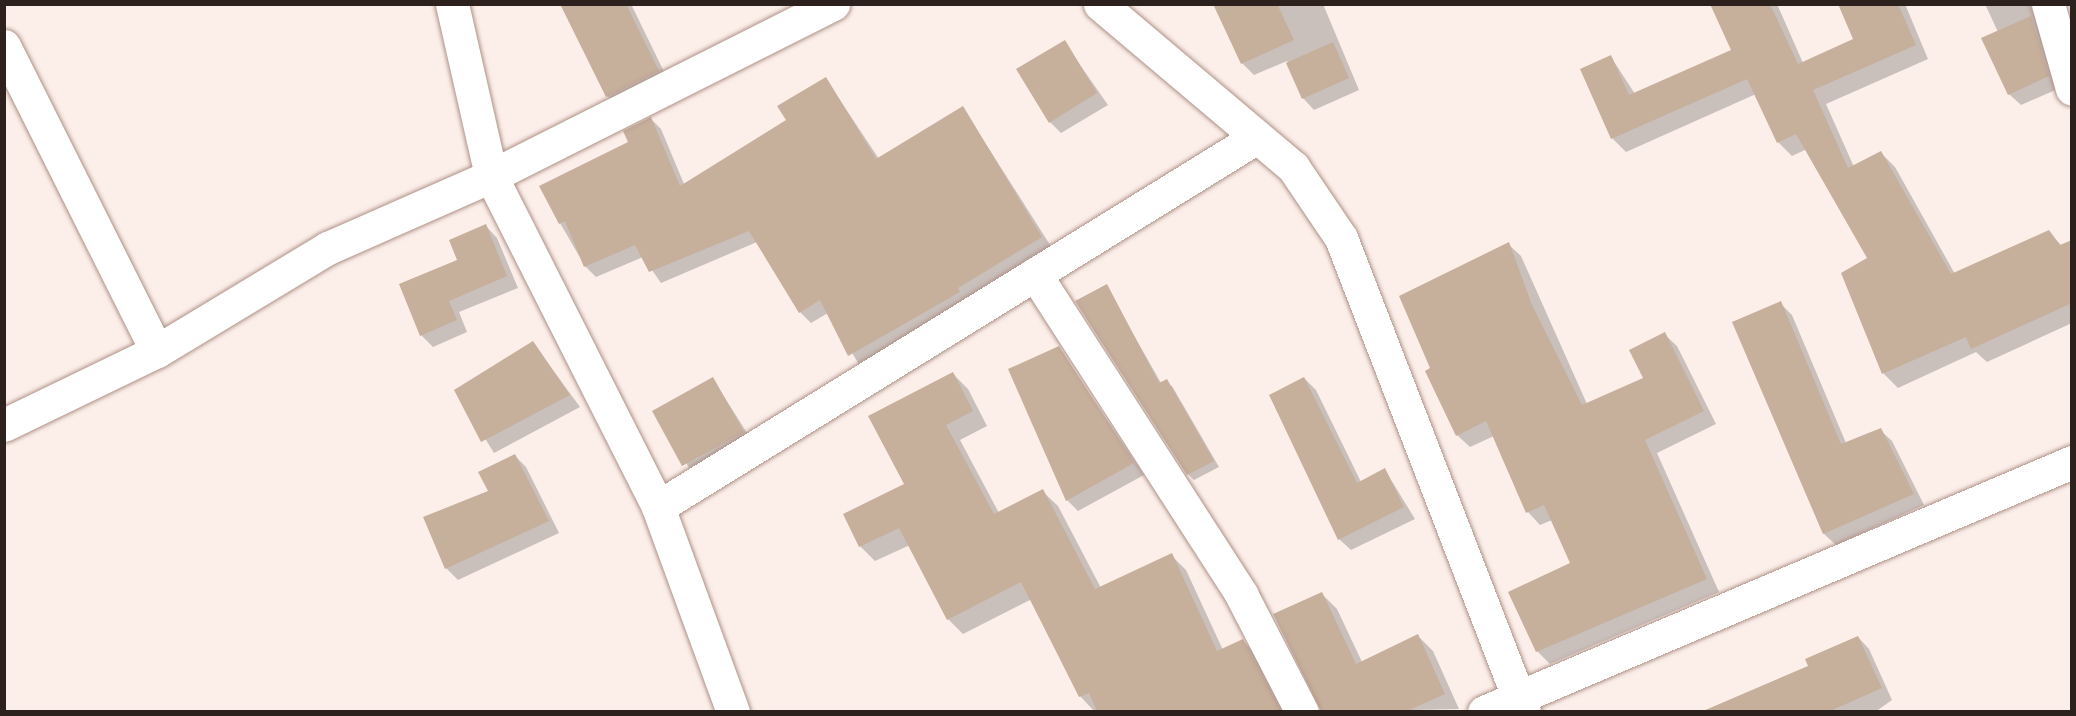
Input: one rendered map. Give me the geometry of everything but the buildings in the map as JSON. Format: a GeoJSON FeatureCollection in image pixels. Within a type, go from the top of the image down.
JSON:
{"type":"FeatureCollection","features":[{"type":"Feature","properties":{"kind":"street"},"geometry":{"type":"LineString","coordinates":[[452,4],[490,176],[658,507],[733,711]]}},
{"type":"Feature","properties":{"kind":"street"},"geometry":{"type":"LineString","coordinates":[[4,425],[157,351],[328,248],[490,176],[833,4]]}},
{"type":"Feature","properties":{"kind":"street"},"geometry":{"type":"LineString","coordinates":[[1100,4],[1293,167],[1341,238],[1520,704]]}},
{"type":"Feature","properties":{"kind":"street"},"geometry":{"type":"LineString","coordinates":[[2048,4],[2072,89]]}},
{"type":"Feature","properties":{"kind":"street"},"geometry":{"type":"LineString","coordinates":[[4,46],[157,351]]}},
{"type":"Feature","properties":{"kind":"street"},"geometry":{"type":"LineString","coordinates":[[658,507],[1257,137]]}},
{"type":"Feature","properties":{"kind":"street"},"geometry":{"type":"LineString","coordinates":[[1035,274],[1240,594],[1302,711]]}},
{"type":"Feature","properties":{"kind":"street"},"geometry":{"type":"LineString","coordinates":[[1484,711],[1520,704],[2072,462]]}}]}
